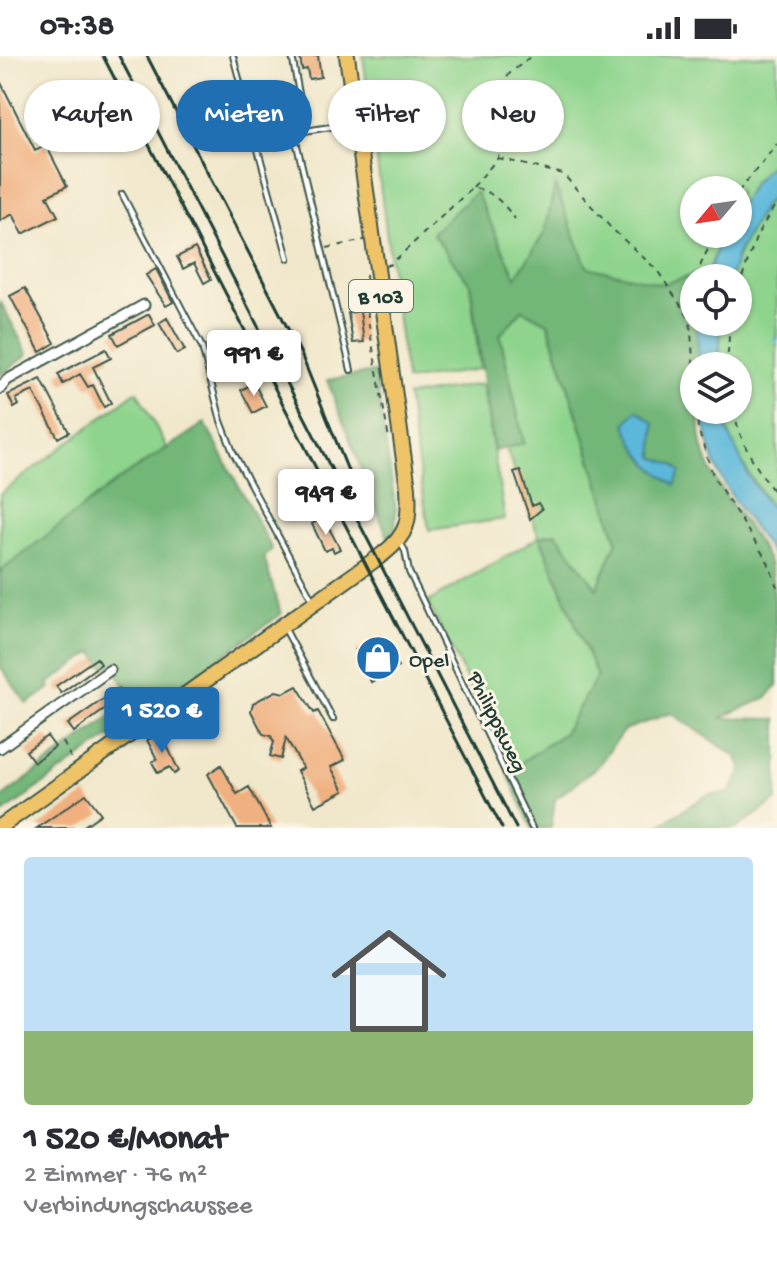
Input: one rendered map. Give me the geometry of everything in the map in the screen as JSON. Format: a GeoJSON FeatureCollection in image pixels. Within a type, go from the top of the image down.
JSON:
{"type":"FeatureCollection","features":[{"type":"Feature","properties":{"kind":"main road","name":"B 103"},"geometry":{"type":"LineString","coordinates":[[347,56],[351,80]]}},
{"type":"Feature","properties":{"kind":"main road","name":"B 103"},"geometry":{"type":"LineString","coordinates":[[361,152],[373,238],[371,267],[408,488],[408,517],[399,540]]}},
{"type":"Feature","properties":{"kind":"main road"},"geometry":{"type":"LineString","coordinates":[[0,827],[399,540]]}},
{"type":"Feature","properties":{"kind":"street"},"geometry":{"type":"LineString","coordinates":[[0,389],[7,380],[144,305]]}},
{"type":"Feature","properties":{"kind":"street"},"geometry":{"type":"LineString","coordinates":[[0,748],[110,670]]}},
{"type":"Feature","properties":{"kind":"lane"},"geometry":{"type":"LineString","coordinates":[[233,56],[239,80]]}},
{"type":"Feature","properties":{"kind":"lane"},"geometry":{"type":"LineString","coordinates":[[292,56],[296,80]]}},
{"type":"Feature","properties":{"kind":"lane"},"geometry":{"type":"LineString","coordinates":[[259,152],[288,258]]}},
{"type":"Feature","properties":{"kind":"lane"},"geometry":{"type":"LineString","coordinates":[[299,152],[351,370]]}},
{"type":"Feature","properties":{"kind":"lane"},"geometry":{"type":"LineString","coordinates":[[122,194],[202,347],[221,421],[233,452],[313,602]]}},
{"type":"Feature","properties":{"kind":"lane","name":"Philippsweg"},"geometry":{"type":"LineString","coordinates":[[399,540],[405,551],[409,572],[532,828]]}},
{"type":"Feature","properties":{"kind":"lane"},"geometry":{"type":"LineString","coordinates":[[282,624],[333,719]]}},
{"type":"Feature","properties":{"kind":"path"},"geometry":{"type":"LineString","coordinates":[[389,439],[368,320],[371,267],[391,264],[472,188],[498,158],[505,82],[509,74],[531,56]]}},
{"type":"Feature","properties":{"kind":"path"},"geometry":{"type":"LineString","coordinates":[[751,176],[777,144]]}},
{"type":"Feature","properties":{"kind":"path"},"geometry":{"type":"LineString","coordinates":[[498,158],[563,174],[611,228],[657,270],[680,304]]}},
{"type":"Feature","properties":{"kind":"path"},"geometry":{"type":"LineString","coordinates":[[472,188],[484,189],[505,205],[515,219]]}},
{"type":"Feature","properties":{"kind":"path"},"geometry":{"type":"LineString","coordinates":[[747,264],[757,235],[777,202]]}},
{"type":"Feature","properties":{"kind":"path"},"geometry":{"type":"LineString","coordinates":[[323,249],[373,238]]}},
{"type":"Feature","properties":{"kind":"path"},"geometry":{"type":"LineString","coordinates":[[698,424],[714,478],[768,562],[777,587]]}},
{"type":"Feature","properties":{"kind":"path"},"geometry":{"type":"LineString","coordinates":[[736,424],[756,468],[777,496]]}},
{"type":"Feature","properties":{"kind":"path"},"geometry":{"type":"LineString","coordinates":[[63,742],[76,765]]}},
{"type":"Feature","properties":{"kind":"green space"},"geometry":{"type":"Polygon","coordinates":[[[363,56],[777,56],[777,158],[752,185],[752,176],[680,176],[680,248],[718,248],[711,264],[680,264],[680,336],[698,336],[698,352],[680,352],[680,361],[548,324],[617,541],[597,590],[556,533],[540,537],[597,676],[564,733],[511,769],[428,602],[539,537],[506,448],[524,443],[500,335],[470,284],[480,369],[406,381],[376,152],[446,152],[446,80],[366,80],[363,56]]]}},
{"type":"Feature","properties":{"kind":"green space"},"geometry":{"type":"Polygon","coordinates":[[[555,185],[587,267],[662,284],[680,279],[680,336],[698,336],[698,352],[680,352],[680,424],[700,424],[704,453],[712,473],[769,563],[774,592],[777,686],[766,698],[720,718],[777,719],[777,800],[737,828],[655,828],[707,795],[729,793],[742,771],[737,757],[671,713],[624,730],[598,766],[555,799],[551,828],[532,828],[507,772],[564,733],[597,676],[540,537],[556,533],[597,589],[617,541],[548,323],[522,310],[500,335],[524,443],[494,451],[470,284],[432,233],[476,192],[516,277],[545,232],[555,185]]]}},
{"type":"Feature","properties":{"kind":"green space"},"geometry":{"type":"Polygon","coordinates":[[[777,190],[777,517],[737,454],[727,424],[752,424],[752,352],[720,352],[720,336],[752,336],[752,264],[735,264],[742,248],[752,248],[752,227],[777,190]]]}},
{"type":"Feature","properties":{"kind":"green space"},"geometry":{"type":"Polygon","coordinates":[[[0,301],[28,354],[0,376],[0,301]]]}},
{"type":"Feature","properties":{"kind":"green space"},"geometry":{"type":"Polygon","coordinates":[[[375,372],[396,511],[395,528],[388,538],[327,380],[375,372]]]}},
{"type":"Feature","properties":{"kind":"green space"},"geometry":{"type":"Polygon","coordinates":[[[482,384],[505,519],[429,530],[407,396],[482,384]]]}},
{"type":"Feature","properties":{"kind":"green space"},"geometry":{"type":"Polygon","coordinates":[[[137,391],[167,448],[117,481],[0,572],[0,494],[137,391]]]}},
{"type":"Feature","properties":{"kind":"green space"},"geometry":{"type":"Polygon","coordinates":[[[205,423],[272,549],[264,557],[281,614],[0,815],[0,799],[134,699],[111,665],[105,668],[93,652],[48,684],[50,688],[27,704],[0,666],[0,572],[117,481],[205,423]]]}},
{"type":"Feature","properties":{"kind":"water"},"geometry":{"type":"Polygon","coordinates":[[[777,158],[777,190],[752,227],[752,185],[777,158]]]}},
{"type":"Feature","properties":{"kind":"water"},"geometry":{"type":"Polygon","coordinates":[[[717,248],[740,248],[734,264],[711,264],[717,248]]]}},
{"type":"Feature","properties":{"kind":"water"},"geometry":{"type":"Polygon","coordinates":[[[698,336],[720,336],[720,352],[698,352],[698,336]]]}},
{"type":"Feature","properties":{"kind":"water"},"geometry":{"type":"Polygon","coordinates":[[[637,410],[654,423],[654,457],[675,465],[681,472],[675,485],[651,466],[633,442],[626,423],[637,410]]]}},
{"type":"Feature","properties":{"kind":"water"},"geometry":{"type":"Polygon","coordinates":[[[705,424],[726,424],[748,475],[777,517],[777,563],[719,475],[705,424]]]}},
{"type":"Feature","properties":{"kind":"building"},"geometry":{"type":"Polygon","coordinates":[[[300,56],[318,56],[321,77],[309,79],[307,69],[302,70],[300,56]]]}},
{"type":"Feature","properties":{"kind":"building"},"geometry":{"type":"Polygon","coordinates":[[[0,81],[24,128],[24,152],[50,152],[67,186],[47,196],[58,216],[23,234],[13,214],[0,221],[0,81]]]}},
{"type":"Feature","properties":{"kind":"building"},"geometry":{"type":"Polygon","coordinates":[[[195,248],[211,279],[204,283],[194,263],[183,269],[177,257],[195,248]]]}},
{"type":"Feature","properties":{"kind":"building"},"geometry":{"type":"Polygon","coordinates":[[[156,269],[173,302],[166,306],[146,275],[156,269]]]}},
{"type":"Feature","properties":{"kind":"building"},"geometry":{"type":"Polygon","coordinates":[[[25,288],[55,343],[40,352],[10,296],[25,288]]]}},
{"type":"Feature","properties":{"kind":"building"},"geometry":{"type":"Polygon","coordinates":[[[360,311],[364,342],[353,343],[348,313],[360,311]]]}},
{"type":"Feature","properties":{"kind":"building"},"geometry":{"type":"Polygon","coordinates":[[[149,314],[155,325],[118,345],[112,334],[149,314]]]}},
{"type":"Feature","properties":{"kind":"building"},"geometry":{"type":"Polygon","coordinates":[[[167,318],[185,350],[177,354],[159,323],[167,318]]]}},
{"type":"Feature","properties":{"kind":"building"},"geometry":{"type":"Polygon","coordinates":[[[106,349],[111,358],[93,367],[111,403],[104,407],[93,385],[88,387],[80,374],[63,384],[58,374],[106,349]]]}},
{"type":"Feature","properties":{"kind":"building"},"geometry":{"type":"Polygon","coordinates":[[[41,379],[69,432],[58,438],[33,391],[16,399],[19,405],[14,408],[8,395],[41,379]]]}},
{"type":"Feature","properties":{"kind":"building"},"geometry":{"type":"Polygon","coordinates":[[[254,383],[266,406],[253,413],[241,390],[254,383]]]}},
{"type":"Feature","properties":{"kind":"building"},"geometry":{"type":"Polygon","coordinates":[[[520,470],[532,506],[538,503],[542,509],[530,519],[514,472],[520,470]]]}},
{"type":"Feature","properties":{"kind":"building"},"geometry":{"type":"Polygon","coordinates":[[[320,519],[325,528],[328,526],[340,549],[325,551],[312,524],[320,519]]]}},
{"type":"Feature","properties":{"kind":"building","name":"Opel"},"geometry":{"type":"Polygon","coordinates":[[[381,636],[398,667],[371,682],[362,662],[364,659],[356,650],[368,647],[381,636]]]}},
{"type":"Feature","properties":{"kind":"building"},"geometry":{"type":"Polygon","coordinates":[[[97,658],[101,664],[61,693],[56,686],[97,658]]]}},
{"type":"Feature","properties":{"kind":"building"},"geometry":{"type":"Polygon","coordinates":[[[297,686],[314,713],[318,711],[345,760],[331,767],[344,791],[315,806],[297,771],[303,768],[286,738],[281,759],[270,756],[274,742],[271,736],[263,734],[251,711],[253,703],[276,691],[284,693],[297,686]]]}},
{"type":"Feature","properties":{"kind":"building"},"geometry":{"type":"Polygon","coordinates":[[[118,689],[123,696],[74,732],[68,724],[118,689]]]}},
{"type":"Feature","properties":{"kind":"building"},"geometry":{"type":"Polygon","coordinates":[[[161,733],[179,771],[174,774],[170,767],[158,773],[152,762],[157,759],[147,740],[161,733]]]}},
{"type":"Feature","properties":{"kind":"building"},"geometry":{"type":"Polygon","coordinates":[[[47,736],[55,747],[34,762],[26,751],[47,736]]]}},
{"type":"Feature","properties":{"kind":"building"},"geometry":{"type":"Polygon","coordinates":[[[221,765],[237,794],[249,787],[271,828],[237,828],[208,774],[221,765]]]}},
{"type":"Feature","properties":{"kind":"building"},"geometry":{"type":"Polygon","coordinates":[[[86,794],[101,814],[81,828],[37,828],[86,794]]]}},
{"type":"Feature","properties":{"kind":"waterway"},"geometry":{"type":"LineString","coordinates":[[775,338],[777,343]]}},
{"type":"Feature","properties":{"kind":"railway"},"geometry":{"type":"LineString","coordinates":[[103,56],[502,828]]}},
{"type":"Feature","properties":{"kind":"railway"},"geometry":{"type":"LineString","coordinates":[[119,56],[516,828]]}},
{"type":"Feature","properties":{"kind":"railway"},"geometry":{"type":"LineString","coordinates":[[147,56],[301,354],[361,503]]}},
{"type":"Feature","properties":{"kind":"place","name":"Opel"},"geometry":{"type":"Point","coordinates":[378,658]}}]}
